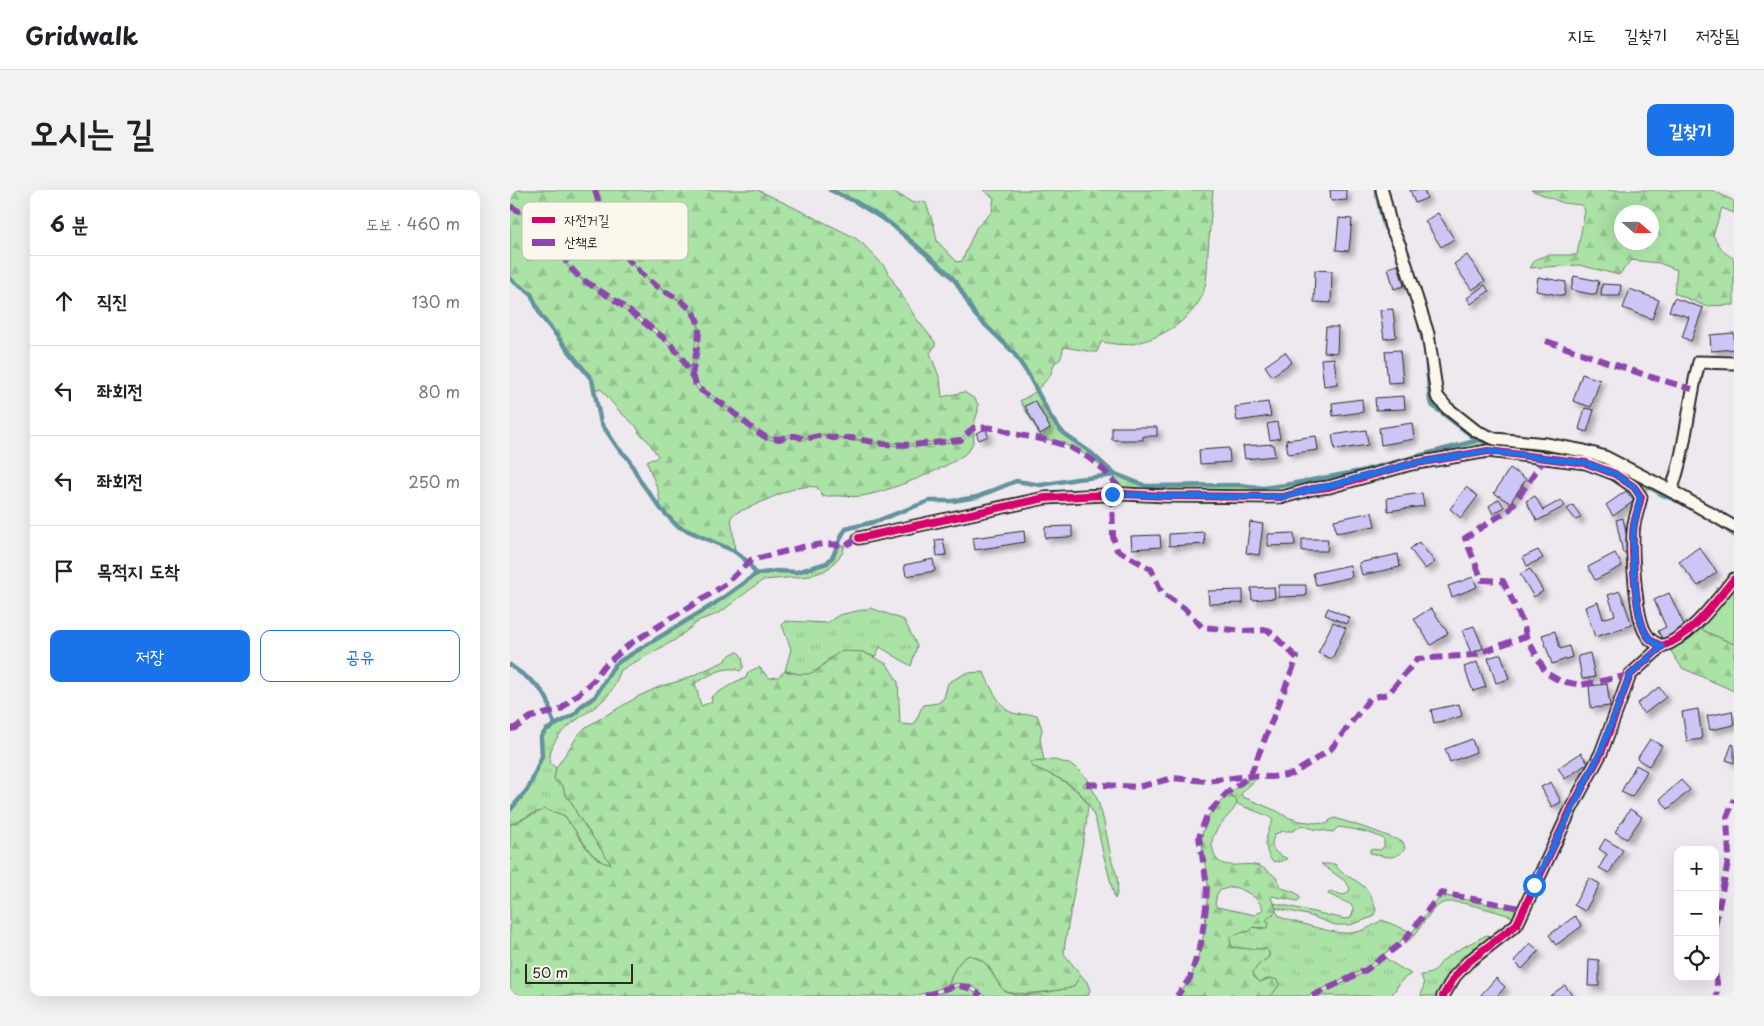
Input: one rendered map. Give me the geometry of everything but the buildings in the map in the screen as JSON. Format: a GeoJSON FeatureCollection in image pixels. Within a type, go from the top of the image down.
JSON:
{"type":"FeatureCollection","features":[{"type":"Feature","properties":{"kind":"street"},"geometry":{"type":"LineString","coordinates":[[1382,190],[1391,227],[1400,246],[1428,334],[1438,396],[1447,408],[1476,430],[1495,439],[1546,444],[1605,457],[1734,526]]}},
{"type":"Feature","properties":{"kind":"street"},"geometry":{"type":"LineString","coordinates":[[1671,491],[1678,471],[1698,362],[1734,363]]}},
{"type":"Feature","properties":{"kind":"street"},"geometry":{"type":"LineString","coordinates":[[858,538],[1045,498],[1124,494],[1284,497],[1411,464],[1488,451],[1546,457],[1586,463],[1615,474],[1634,487],[1640,497],[1634,525],[1634,567],[1639,620],[1645,633],[1653,642],[1662,646]]}},
{"type":"Feature","properties":{"kind":"street"},"geometry":{"type":"LineString","coordinates":[[1443,996],[1455,976],[1468,962],[1517,924],[1571,809],[1600,753],[1630,675],[1662,646],[1681,638],[1734,579]]}},
{"type":"Feature","properties":{"kind":"green space"},"geometry":{"type":"Polygon","coordinates":[[[510,190],[594,190],[598,202],[522,202],[522,212],[510,205],[510,190]]]}},
{"type":"Feature","properties":{"kind":"green space"},"geometry":{"type":"Polygon","coordinates":[[[596,190],[758,190],[854,237],[884,266],[915,317],[935,342],[935,346],[930,353],[940,379],[942,397],[964,392],[975,399],[978,404],[978,411],[973,427],[961,439],[913,444],[884,443],[832,437],[824,434],[804,438],[796,435],[787,435],[780,438],[767,437],[700,388],[693,375],[700,334],[699,325],[694,315],[688,305],[653,283],[629,260],[688,260],[688,202],[600,202],[596,190]]]}},
{"type":"Feature","properties":{"kind":"green space"},"geometry":{"type":"Polygon","coordinates":[[[831,190],[891,190],[913,203],[922,201],[926,203],[937,241],[957,262],[962,261],[976,228],[992,212],[994,198],[983,190],[1213,190],[1207,276],[1203,295],[1194,308],[1179,323],[1151,339],[1127,345],[1101,342],[1097,352],[1064,347],[1061,359],[1055,362],[1050,376],[1037,390],[1014,352],[975,315],[957,282],[949,273],[891,224],[856,201],[831,190]]]}},
{"type":"Feature","properties":{"kind":"green space"},"geometry":{"type":"Polygon","coordinates":[[[1531,190],[1712,190],[1734,201],[1734,213],[1722,208],[1713,235],[1724,252],[1734,258],[1734,305],[1705,306],[1674,293],[1677,270],[1659,263],[1631,260],[1619,275],[1579,265],[1530,268],[1536,259],[1547,255],[1577,255],[1585,210],[1581,205],[1563,203],[1531,190]]]}},
{"type":"Feature","properties":{"kind":"green space"},"geometry":{"type":"Polygon","coordinates":[[[510,207],[522,214],[522,260],[564,260],[579,278],[618,304],[668,343],[681,358],[698,390],[727,408],[766,439],[781,440],[788,437],[796,437],[804,440],[824,436],[831,439],[851,439],[884,445],[913,446],[962,441],[974,429],[974,438],[968,451],[961,457],[901,485],[871,494],[823,497],[817,487],[800,488],[784,492],[736,513],[731,517],[735,550],[686,529],[672,520],[661,509],[658,490],[647,463],[648,460],[655,459],[658,456],[648,441],[639,433],[637,427],[619,411],[601,389],[594,389],[593,379],[542,316],[532,293],[510,278],[510,207]]]}},
{"type":"Feature","properties":{"kind":"green space"},"geometry":{"type":"Polygon","coordinates":[[[565,260],[627,260],[652,283],[687,306],[698,325],[692,374],[677,349],[662,334],[619,302],[580,277],[565,260]]]}},
{"type":"Feature","properties":{"kind":"green space"},"geometry":{"type":"Polygon","coordinates":[[[1037,391],[1052,419],[1064,435],[1090,452],[1113,474],[1111,475],[1080,451],[1042,438],[1020,401],[1037,391]]]}},
{"type":"Feature","properties":{"kind":"green space"},"geometry":{"type":"Polygon","coordinates":[[[1479,441],[1504,448],[1593,460],[1618,470],[1647,488],[1640,506],[1641,497],[1615,474],[1488,450],[1283,496],[1124,489],[1112,476],[1117,475],[1146,486],[1241,485],[1263,488],[1361,471],[1479,441]]]}},
{"type":"Feature","properties":{"kind":"green space"},"geometry":{"type":"Polygon","coordinates":[[[840,545],[845,545],[842,554],[824,571],[810,576],[763,580],[722,611],[700,620],[675,640],[621,670],[609,694],[571,724],[555,741],[551,751],[550,763],[556,768],[554,780],[563,786],[565,794],[577,814],[612,865],[605,864],[591,853],[565,816],[557,813],[536,812],[510,825],[510,811],[528,790],[543,756],[542,737],[546,731],[576,715],[581,707],[595,698],[615,667],[715,604],[757,575],[776,572],[797,572],[828,564],[840,545]]]}},
{"type":"Feature","properties":{"kind":"green space"},"geometry":{"type":"Polygon","coordinates":[[[1734,587],[1734,644],[1700,629],[1734,587]]]}},
{"type":"Feature","properties":{"kind":"green space"},"geometry":{"type":"Polygon","coordinates":[[[871,608],[904,620],[917,646],[911,666],[880,647],[875,657],[862,653],[848,652],[836,655],[811,673],[802,675],[785,671],[791,649],[782,625],[785,621],[827,623],[839,615],[871,608]]]}},
{"type":"Feature","properties":{"kind":"green space"},"geometry":{"type":"Polygon","coordinates":[[[1700,629],[1734,644],[1734,691],[1682,668],[1671,651],[1700,629]]]}},
{"type":"Feature","properties":{"kind":"green space"},"geometry":{"type":"Polygon","coordinates":[[[844,651],[863,652],[887,664],[898,682],[900,724],[914,725],[924,705],[938,703],[944,698],[948,683],[966,673],[984,672],[996,696],[1008,711],[1016,714],[1037,715],[1042,729],[1040,739],[1044,761],[1031,762],[1031,766],[1070,786],[1088,804],[1064,954],[1081,975],[1073,987],[1040,992],[1007,992],[998,983],[985,963],[969,955],[958,964],[948,986],[915,996],[510,996],[510,825],[545,809],[559,814],[564,816],[571,824],[591,853],[603,862],[611,864],[577,814],[565,794],[563,786],[554,780],[556,768],[579,734],[586,727],[639,696],[661,686],[683,680],[723,662],[731,654],[738,652],[740,654],[743,668],[740,671],[734,669],[723,670],[695,683],[701,706],[712,702],[711,697],[737,681],[746,678],[748,672],[759,667],[769,678],[778,677],[785,671],[809,674],[819,669],[838,653],[844,651]]]}},
{"type":"Feature","properties":{"kind":"green space"},"geometry":{"type":"Polygon","coordinates":[[[1054,760],[1066,763],[1079,770],[1089,783],[1084,783],[1083,786],[1091,786],[1095,795],[1102,813],[1117,876],[1117,894],[1115,899],[1096,821],[1085,798],[1069,784],[1031,766],[1030,762],[1054,760]]]}},
{"type":"Feature","properties":{"kind":"green space"},"geometry":{"type":"Polygon","coordinates":[[[1251,777],[1257,778],[1241,794],[1243,797],[1299,821],[1327,824],[1335,818],[1403,842],[1405,848],[1394,857],[1370,853],[1370,849],[1380,850],[1384,847],[1384,839],[1362,831],[1338,827],[1333,832],[1302,825],[1293,831],[1283,831],[1275,834],[1272,843],[1274,850],[1279,855],[1288,859],[1279,862],[1272,861],[1267,851],[1266,841],[1273,820],[1268,816],[1237,804],[1236,799],[1227,795],[1251,777]]]}},
{"type":"Feature","properties":{"kind":"green space"},"geometry":{"type":"Polygon","coordinates":[[[1227,795],[1236,799],[1237,804],[1213,837],[1212,846],[1216,858],[1226,864],[1261,867],[1277,878],[1279,887],[1299,895],[1300,899],[1297,901],[1272,896],[1276,911],[1266,920],[1269,925],[1267,928],[1253,927],[1250,931],[1230,937],[1231,947],[1266,949],[1269,952],[1269,957],[1259,964],[1253,972],[1254,977],[1260,982],[1271,978],[1277,980],[1279,985],[1271,996],[1178,996],[1191,978],[1202,944],[1208,885],[1201,837],[1208,816],[1227,795]],[[1237,888],[1220,890],[1215,904],[1217,907],[1255,915],[1263,909],[1255,898],[1237,888]]]}},
{"type":"Feature","properties":{"kind":"green space"},"geometry":{"type":"Polygon","coordinates":[[[1321,864],[1335,864],[1340,871],[1365,888],[1376,910],[1373,917],[1350,925],[1335,925],[1311,916],[1276,908],[1274,903],[1345,919],[1351,918],[1354,909],[1350,904],[1328,894],[1330,891],[1343,895],[1348,893],[1350,888],[1345,881],[1321,864]]]}},
{"type":"Feature","properties":{"kind":"green space"},"geometry":{"type":"Polygon","coordinates":[[[1441,895],[1521,910],[1514,922],[1511,916],[1488,909],[1461,903],[1445,902],[1432,911],[1415,934],[1404,943],[1441,895]]]}},
{"type":"Feature","properties":{"kind":"green space"},"geometry":{"type":"Polygon","coordinates":[[[1276,911],[1280,917],[1339,933],[1363,930],[1382,920],[1409,931],[1401,941],[1365,969],[1340,981],[1307,996],[1271,996],[1279,985],[1271,978],[1260,982],[1254,977],[1253,972],[1259,964],[1269,957],[1269,952],[1266,949],[1231,947],[1230,937],[1250,931],[1252,927],[1263,929],[1268,923],[1266,921],[1268,917],[1276,911]]]}},
{"type":"Feature","properties":{"kind":"green space"},"geometry":{"type":"Polygon","coordinates":[[[1487,935],[1496,937],[1440,996],[1421,996],[1424,984],[1421,975],[1431,973],[1450,955],[1487,935]]]}},
{"type":"Feature","properties":{"kind":"green space"},"geometry":{"type":"Polygon","coordinates":[[[969,955],[982,960],[999,983],[1015,995],[1027,995],[1073,987],[1081,975],[1087,982],[1090,990],[1088,996],[985,996],[968,985],[959,983],[948,986],[958,964],[969,955]]]}},
{"type":"Feature","properties":{"kind":"green space"},"geometry":{"type":"Polygon","coordinates":[[[1386,957],[1389,961],[1411,974],[1402,980],[1391,996],[1316,996],[1367,971],[1386,957]]]}},
{"type":"Feature","properties":{"kind":"green space"},"geometry":{"type":"Polygon","coordinates":[[[959,986],[973,991],[979,996],[936,994],[959,986]]]}},
{"type":"Feature","properties":{"kind":"waterway"},"geometry":{"type":"LineString","coordinates":[[830,190],[856,202],[891,224],[948,273],[956,282],[975,315],[1013,352],[1028,374],[1052,419],[1064,434],[1090,452],[1113,473],[1146,486],[1241,485],[1263,488],[1285,485],[1361,471],[1479,440]]}},
{"type":"Feature","properties":{"kind":"waterway"},"geometry":{"type":"LineString","coordinates":[[1376,190],[1384,226],[1387,231]]}},
{"type":"Feature","properties":{"kind":"waterway"},"geometry":{"type":"LineString","coordinates":[[510,279],[531,294],[541,316],[592,380],[601,423],[618,448],[628,458],[641,482],[661,509],[677,526],[734,551],[748,562],[756,574]]}},
{"type":"Feature","properties":{"kind":"waterway"},"geometry":{"type":"LineString","coordinates":[[1419,323],[1424,345]]}},
{"type":"Feature","properties":{"kind":"waterway"},"geometry":{"type":"LineString","coordinates":[[1427,365],[1430,401],[1433,406],[1473,437],[1493,445],[1583,456]]}},
{"type":"Feature","properties":{"kind":"waterway"},"geometry":{"type":"LineString","coordinates":[[510,810],[531,783],[542,756],[541,737],[546,730],[575,714],[581,706],[595,697],[614,666],[620,661],[714,604],[756,574],[776,571],[797,572],[827,563],[833,556],[846,529],[874,522],[929,501],[953,501],[977,497],[1016,481],[1041,485],[1116,475]]}},
{"type":"Feature","properties":{"kind":"waterway"},"geometry":{"type":"LineString","coordinates":[[1629,475],[1677,501]]}},
{"type":"Feature","properties":{"kind":"waterway"},"geometry":{"type":"LineString","coordinates":[[1717,523],[1734,535]]}},
{"type":"Feature","properties":{"kind":"waterway"},"geometry":{"type":"LineString","coordinates":[[510,665],[531,681],[545,695],[555,724]]}},
{"type":"Feature","properties":{"kind":"marked path"},"geometry":{"type":"LineString","coordinates":[[595,190],[599,202]]}},
{"type":"Feature","properties":{"kind":"marked path"},"geometry":{"type":"LineString","coordinates":[[510,206],[522,213]]}},
{"type":"Feature","properties":{"kind":"marked path"},"geometry":{"type":"LineString","coordinates":[[565,260],[580,278],[619,303],[669,342],[682,358],[699,389],[727,407],[767,438],[780,439],[796,436],[804,439],[824,435],[832,438],[851,438],[884,444],[913,445],[961,440],[973,428],[996,429],[1052,442],[1079,452],[1101,468],[1124,494]]}},
{"type":"Feature","properties":{"kind":"marked path"},"geometry":{"type":"LineString","coordinates":[[628,260],[646,278],[686,305],[696,318],[699,330],[692,375]]}},
{"type":"Feature","properties":{"kind":"marked path"},"geometry":{"type":"LineString","coordinates":[[1546,341],[1692,389]]}},
{"type":"Feature","properties":{"kind":"marked path"},"geometry":{"type":"LineString","coordinates":[[1546,457],[1510,509],[1465,538],[1482,580],[1503,581],[1524,625],[1526,636],[1546,673],[1560,681],[1581,685],[1630,675]]}},
{"type":"Feature","properties":{"kind":"marked path"},"geometry":{"type":"LineString","coordinates":[[1112,494],[1113,537],[1117,550],[1151,569],[1162,593],[1184,608],[1202,627],[1244,631],[1268,630],[1297,658],[1250,776],[1226,794],[1207,815],[1199,837],[1207,885],[1206,907],[1201,943],[1190,978],[1177,996]]}},
{"type":"Feature","properties":{"kind":"marked path"},"geometry":{"type":"LineString","coordinates":[[510,729],[515,728],[531,717],[560,710],[594,680],[604,666],[630,644],[726,584],[751,560],[803,547],[823,544],[846,545],[859,538]]}},
{"type":"Feature","properties":{"kind":"marked path"},"geometry":{"type":"LineString","coordinates":[[1086,784],[1138,787],[1173,778],[1206,781],[1293,774],[1331,749],[1370,698],[1388,694],[1417,659],[1474,655],[1526,636]]}},
{"type":"Feature","properties":{"kind":"marked path"},"geometry":{"type":"LineString","coordinates":[[1719,906],[1729,857],[1727,817],[1734,799]]}},
{"type":"Feature","properties":{"kind":"marked path"},"geometry":{"type":"LineString","coordinates":[[1312,996],[1366,970],[1403,942],[1441,893],[1525,909]]}},
{"type":"Feature","properties":{"kind":"marked path"},"geometry":{"type":"LineString","coordinates":[[1717,981],[1717,996]]}},
{"type":"Feature","properties":{"kind":"marked path"},"geometry":{"type":"LineString","coordinates":[[925,996],[947,988],[960,986],[967,987],[981,996]]}},
{"type":"Feature","properties":{"kind":"cycle path"},"geometry":{"type":"LineString","coordinates":[[859,538],[1045,498],[1124,494],[1283,497],[1312,489],[1329,487],[1411,464],[1488,451],[1586,463],[1615,474],[1634,487],[1641,497],[1633,534],[1636,595],[1645,632],[1657,644],[1662,646],[1673,641],[1693,627],[1734,579]]}},
{"type":"Feature","properties":{"kind":"cycle path"},"geometry":{"type":"LineString","coordinates":[[1443,996],[1455,976],[1468,962],[1517,924],[1571,809],[1601,753],[1630,675],[1662,646]]}},
{"type":"Feature","properties":{"kind":"route"},"geometry":{"type":"LineString","coordinates":[[1112,494],[1284,497],[1411,464],[1488,451],[1586,463],[1615,474],[1634,487],[1640,497],[1634,525],[1634,567],[1639,620],[1645,633],[1653,642],[1662,646],[1630,675],[1600,753],[1534,885]]}}]}
